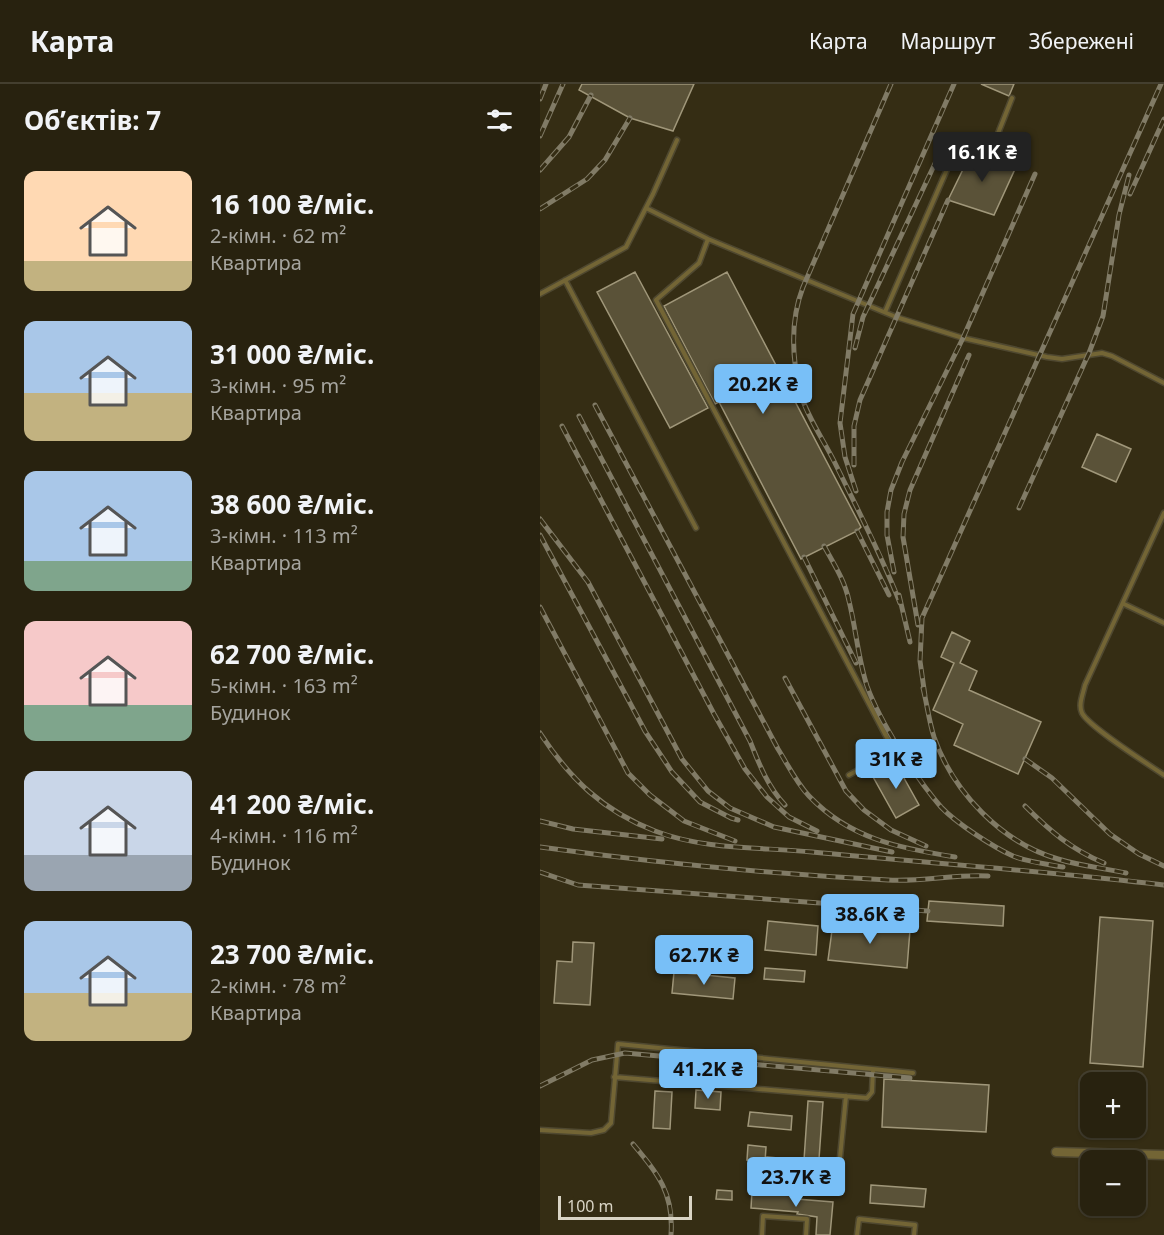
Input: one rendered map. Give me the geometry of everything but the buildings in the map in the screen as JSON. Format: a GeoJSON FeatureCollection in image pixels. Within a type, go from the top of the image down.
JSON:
{"type":"FeatureCollection","features":[{"type":"Feature","properties":{"kind":"street"},"geometry":{"type":"LineString","coordinates":[[1056,1152],[1164,1155]]}},
{"type":"Feature","properties":{"kind":"lane"},"geometry":{"type":"LineString","coordinates":[[885,312],[956,151],[973,139],[995,141],[1012,98]]}},
{"type":"Feature","properties":{"kind":"lane"},"geometry":{"type":"LineString","coordinates":[[540,294],[626,247],[677,140]]}},
{"type":"Feature","properties":{"kind":"lane"},"geometry":{"type":"LineString","coordinates":[[646,208],[708,239],[885,312],[963,339],[1062,359],[1102,353],[1164,383]]}},
{"type":"Feature","properties":{"kind":"lane"},"geometry":{"type":"LineString","coordinates":[[708,239],[699,263],[656,300],[894,751],[849,775]]}},
{"type":"Feature","properties":{"kind":"lane"},"geometry":{"type":"LineString","coordinates":[[565,280],[696,528]]}},
{"type":"Feature","properties":{"kind":"lane"},"geometry":{"type":"LineString","coordinates":[[1164,513],[1085,686],[1080,704],[1082,714],[1111,739],[1164,775]]}},
{"type":"Feature","properties":{"kind":"lane"},"geometry":{"type":"LineString","coordinates":[[1124,604],[1164,622]]}},
{"type":"Feature","properties":{"kind":"lane"},"geometry":{"type":"LineString","coordinates":[[540,1130],[591,1133],[604,1130],[611,1123],[618,1044],[913,1073]]}},
{"type":"Feature","properties":{"kind":"lane"},"geometry":{"type":"LineString","coordinates":[[614,1077],[867,1098],[872,1092],[873,1070]]}},
{"type":"Feature","properties":{"kind":"lane"},"geometry":{"type":"LineString","coordinates":[[838,1178],[846,1096]]}},
{"type":"Feature","properties":{"kind":"lane"},"geometry":{"type":"LineString","coordinates":[[762,1235],[763,1216],[807,1219],[806,1235]]}},
{"type":"Feature","properties":{"kind":"lane"},"geometry":{"type":"LineString","coordinates":[[857,1235],[859,1219],[915,1225],[914,1235]]}},
{"type":"Feature","properties":{"kind":"railway"},"geometry":{"type":"LineString","coordinates":[[540,99],[546,84]]}},
{"type":"Feature","properties":{"kind":"railway"},"geometry":{"type":"LineString","coordinates":[[540,136],[563,84]]}},
{"type":"Feature","properties":{"kind":"railway"},"geometry":{"type":"LineString","coordinates":[[891,84],[803,287],[794,327],[794,354],[801,395],[811,420],[834,461],[900,603]]}},
{"type":"Feature","properties":{"kind":"railway"},"geometry":{"type":"LineString","coordinates":[[856,491],[845,457],[840,423],[853,314],[954,84]]}},
{"type":"Feature","properties":{"kind":"railway"},"geometry":{"type":"LineString","coordinates":[[925,696],[920,661],[922,618],[1161,84]]}},
{"type":"Feature","properties":{"kind":"railway"},"geometry":{"type":"LineString","coordinates":[[540,170],[569,137],[591,95]]}},
{"type":"Feature","properties":{"kind":"railway"},"geometry":{"type":"LineString","coordinates":[[540,209],[587,179],[605,160],[630,118]]}},
{"type":"Feature","properties":{"kind":"railway"},"geometry":{"type":"LineString","coordinates":[[1130,194],[1164,119]]}},
{"type":"Feature","properties":{"kind":"railway"},"geometry":{"type":"LineString","coordinates":[[855,348],[863,317],[938,157]]}},
{"type":"Feature","properties":{"kind":"railway"},"geometry":{"type":"LineString","coordinates":[[894,572],[887,535],[887,512],[891,490],[902,462],[963,338],[1035,174]]}},
{"type":"Feature","properties":{"kind":"railway"},"geometry":{"type":"LineString","coordinates":[[1019,508],[1089,353],[1103,316],[1119,215],[1129,175]]}},
{"type":"Feature","properties":{"kind":"railway"},"geometry":{"type":"LineString","coordinates":[[854,465],[854,426],[860,400],[948,200]]}},
{"type":"Feature","properties":{"kind":"railway"},"geometry":{"type":"LineString","coordinates":[[918,625],[903,537],[904,514],[910,490],[969,355]]}},
{"type":"Feature","properties":{"kind":"railway"},"geometry":{"type":"LineString","coordinates":[[595,405],[778,749],[804,791],[825,811],[858,832],[914,850],[955,857]]}},
{"type":"Feature","properties":{"kind":"railway"},"geometry":{"type":"LineString","coordinates":[[579,416],[750,741],[764,775],[785,805]]}},
{"type":"Feature","properties":{"kind":"railway"},"geometry":{"type":"LineString","coordinates":[[562,426],[745,769],[767,797],[789,817],[817,831]]}},
{"type":"Feature","properties":{"kind":"railway"},"geometry":{"type":"LineString","coordinates":[[540,519],[588,582],[682,759],[708,791],[730,808],[774,827],[892,852]]}},
{"type":"Feature","properties":{"kind":"railway"},"geometry":{"type":"LineString","coordinates":[[857,531],[889,595]]}},
{"type":"Feature","properties":{"kind":"railway"},"geometry":{"type":"LineString","coordinates":[[540,535],[645,731],[672,772],[700,802],[738,820]]}},
{"type":"Feature","properties":{"kind":"railway"},"geometry":{"type":"LineString","coordinates":[[824,546],[845,586],[867,686],[890,732],[921,781],[941,807],[985,841],[1019,858],[1063,867]]}},
{"type":"Feature","properties":{"kind":"railway"},"geometry":{"type":"LineString","coordinates":[[804,557],[856,663]]}},
{"type":"Feature","properties":{"kind":"railway"},"geometry":{"type":"LineString","coordinates":[[899,595],[910,642]]}},
{"type":"Feature","properties":{"kind":"railway"},"geometry":{"type":"LineString","coordinates":[[540,607],[628,773],[650,795],[684,821],[735,841]]}},
{"type":"Feature","properties":{"kind":"railway"},"geometry":{"type":"LineString","coordinates":[[785,678],[846,791],[864,810],[891,830],[926,846]]}},
{"type":"Feature","properties":{"kind":"railway"},"geometry":{"type":"LineString","coordinates":[[923,688],[932,731],[942,757],[967,796],[982,813],[999,828],[1037,851],[1066,861],[1126,873]]}},
{"type":"Feature","properties":{"kind":"railway"},"geometry":{"type":"LineString","coordinates":[[540,733],[551,750],[576,779],[589,792],[619,814],[655,831],[693,842],[1076,875],[1164,885]]}},
{"type":"Feature","properties":{"kind":"railway"},"geometry":{"type":"LineString","coordinates":[[1025,759],[1052,778],[1110,834],[1139,854],[1164,866]]}},
{"type":"Feature","properties":{"kind":"railway"},"geometry":{"type":"LineString","coordinates":[[1025,806],[1062,839],[1081,852],[1104,863]]}},
{"type":"Feature","properties":{"kind":"railway"},"geometry":{"type":"LineString","coordinates":[[540,821],[573,829],[662,839]]}},
{"type":"Feature","properties":{"kind":"railway"},"geometry":{"type":"LineString","coordinates":[[540,847],[714,867],[844,878],[901,880],[988,876]]}},
{"type":"Feature","properties":{"kind":"railway"},"geometry":{"type":"LineString","coordinates":[[540,872],[578,885],[928,911]]}},
{"type":"Feature","properties":{"kind":"railway"},"geometry":{"type":"LineString","coordinates":[[540,1086],[592,1060],[625,1053],[910,1078]]}},
{"type":"Feature","properties":{"kind":"railway"},"geometry":{"type":"LineString","coordinates":[[633,1144],[657,1175],[667,1196],[670,1207],[671,1235]]}}]}
